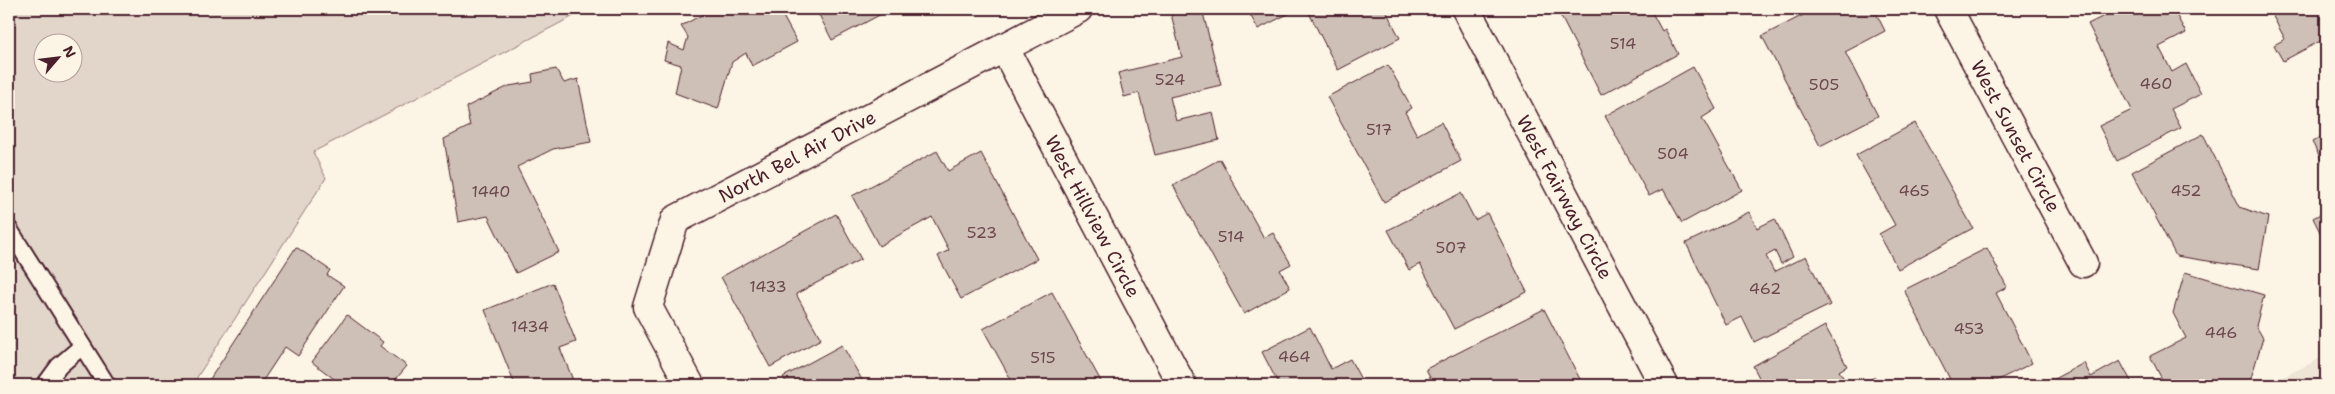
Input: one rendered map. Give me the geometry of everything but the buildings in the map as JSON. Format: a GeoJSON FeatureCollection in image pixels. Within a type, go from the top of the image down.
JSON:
{"type":"FeatureCollection","features":[{"type":"Feature","properties":{"kind":"street","name":"North Bel Air Drive"},"geometry":{"type":"LineString","coordinates":[[690,385],[648,307],[674,220],[1078,9]]}},
{"type":"Feature","properties":{"kind":"street","name":"West Fairway Circle"},"geometry":{"type":"LineString","coordinates":[[1466,9],[1664,385]]}},
{"type":"Feature","properties":{"kind":"street","name":"West Sunset Circle"},"geometry":{"type":"LineString","coordinates":[[1948,9],[2083,263]]}},
{"type":"Feature","properties":{"kind":"street","name":"West Hillview Circle"},"geometry":{"type":"LineString","coordinates":[[1004,47],[1182,385]]}},
{"type":"Feature","properties":{"kind":"lane"},"geometry":{"type":"LineString","coordinates":[[9,229],[81,347],[107,385]]}},
{"type":"Feature","properties":{"kind":"lane"},"geometry":{"type":"LineString","coordinates":[[44,385],[59,366],[81,347]]}},
{"type":"Feature","properties":{"kind":"shaded area"},"geometry":{"type":"Polygon","coordinates":[[[9,9],[587,9],[313,152],[326,178],[192,385],[9,385],[9,9]]]}},
{"type":"Feature","properties":{"kind":"shaded area"},"geometry":{"type":"Polygon","coordinates":[[[2326,355],[2326,385],[2268,385],[2326,355]]]}}]}
